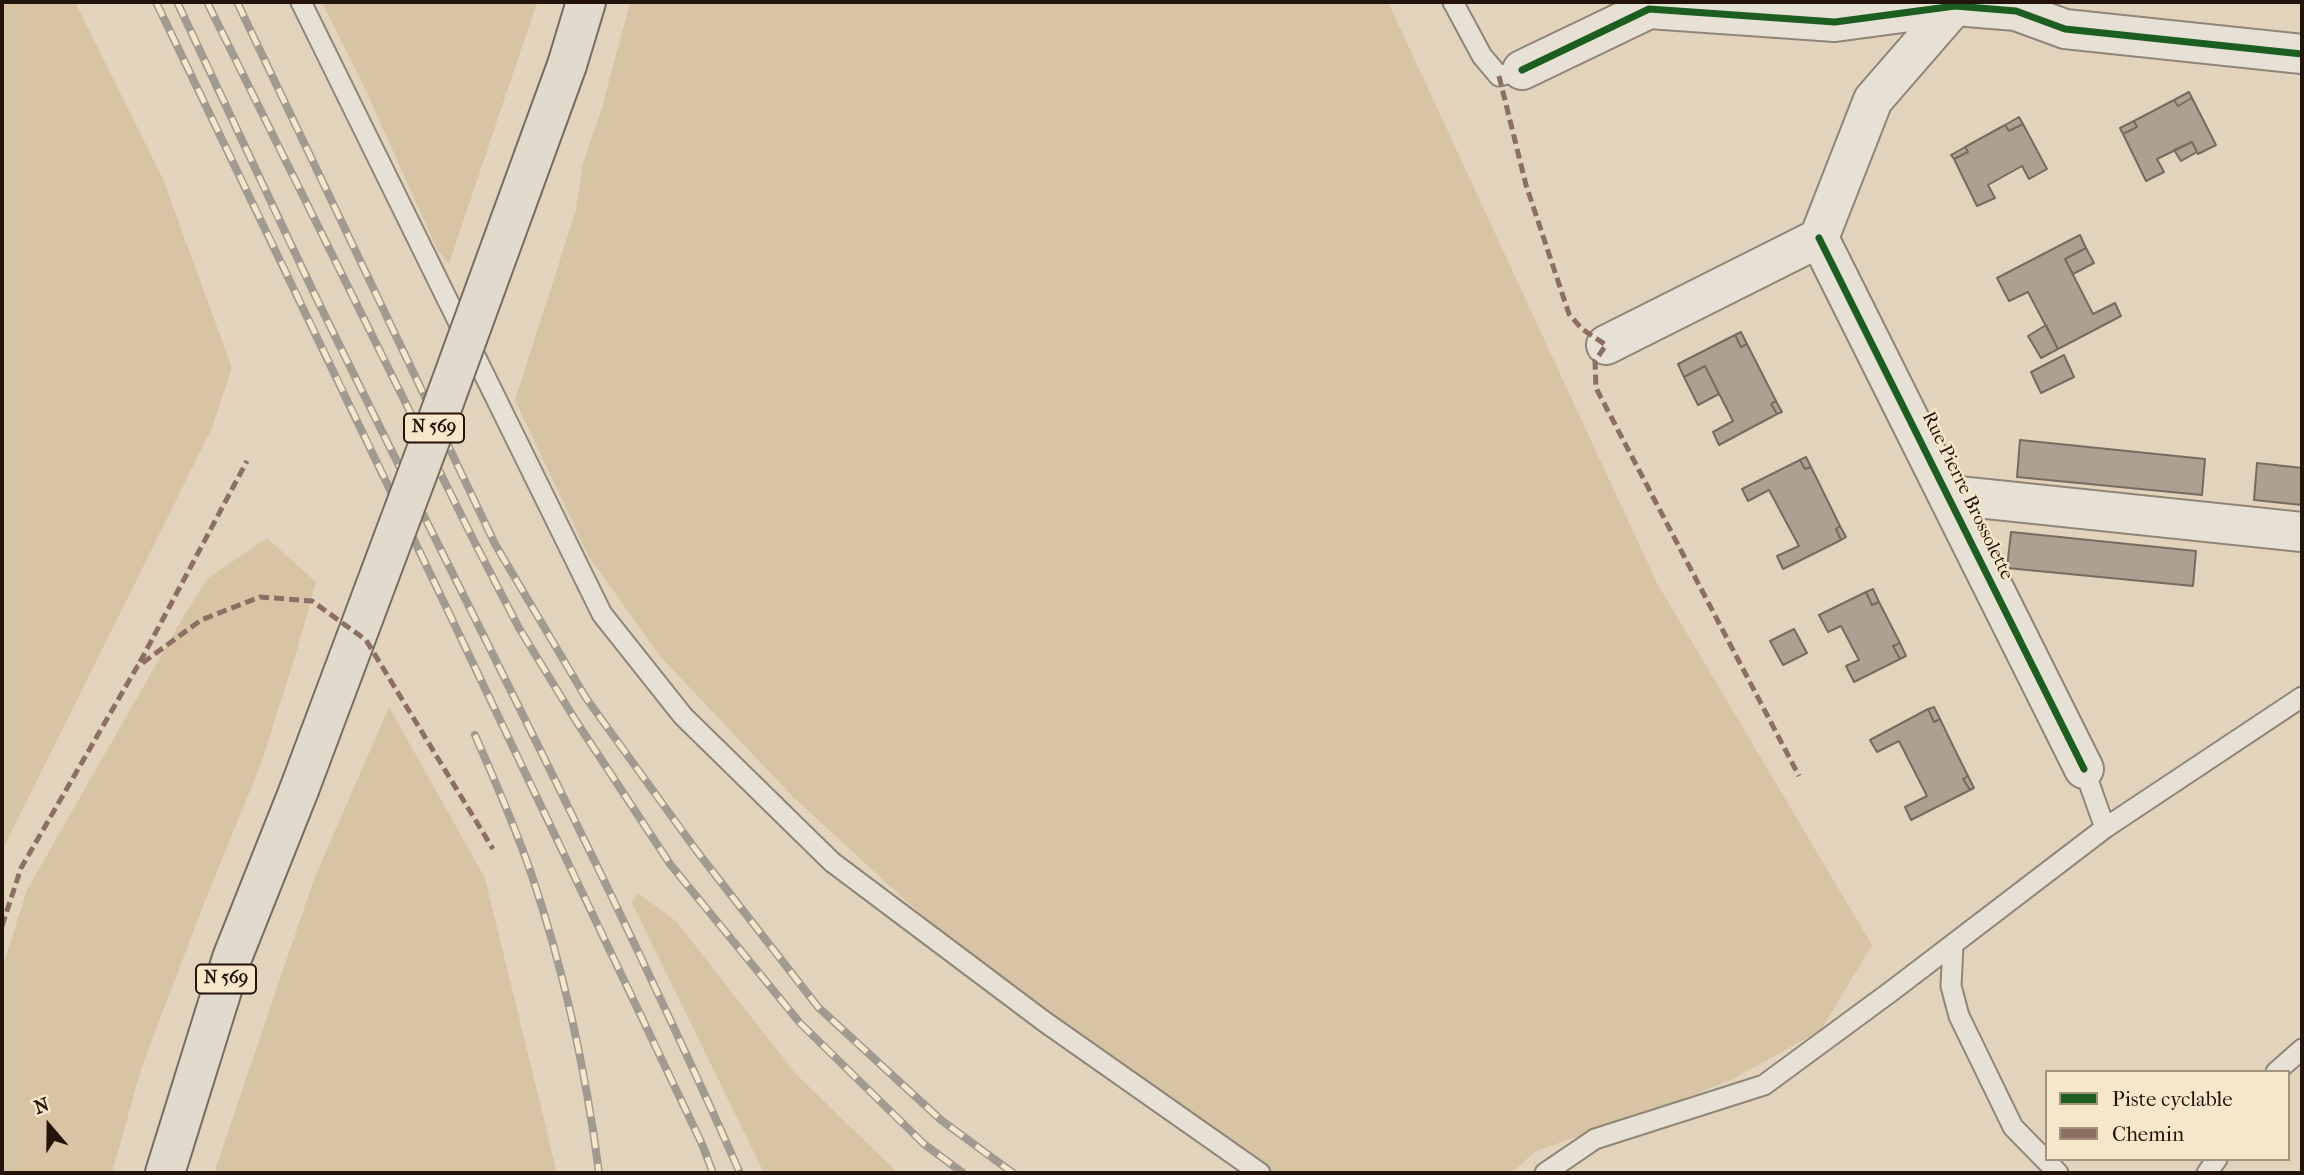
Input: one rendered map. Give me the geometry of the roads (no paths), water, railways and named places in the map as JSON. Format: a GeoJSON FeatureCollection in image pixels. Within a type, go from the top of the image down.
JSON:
{"type":"FeatureCollection","features":[{"type":"Feature","properties":{"kind":"main road","name":"N 569"},"geometry":{"type":"LineString","coordinates":[[165,1173],[232,958],[299,790],[436,422],[566,65],[586,2]]}},
{"type":"Feature","properties":{"kind":"street"},"geometry":{"type":"LineString","coordinates":[[1522,70],[1650,9],[1835,22],[1956,4],[2016,11],[2064,29],[2302,54]]}},
{"type":"Feature","properties":{"kind":"street"},"geometry":{"type":"LineString","coordinates":[[1606,345],[1819,237],[1873,100],[1956,4]]}},
{"type":"Feature","properties":{"kind":"street","name":"Rue Pierre Brossolette"},"geometry":{"type":"LineString","coordinates":[[1819,237],[2084,769]]}},
{"type":"Feature","properties":{"kind":"street","name":"Rue Pierre Brossolette"},"geometry":{"type":"LineString","coordinates":[[1949,495],[2302,532]]}},
{"type":"Feature","properties":{"kind":"lane"},"geometry":{"type":"LineString","coordinates":[[301,2],[602,614],[683,716],[832,862],[1045,1022],[1260,1173]]}},
{"type":"Feature","properties":{"kind":"lane"},"geometry":{"type":"LineString","coordinates":[[1453,2],[1482,56],[1499,76],[1522,70]]}},
{"type":"Feature","properties":{"kind":"lane"},"geometry":{"type":"LineString","coordinates":[[1545,1173],[1595,1139],[1764,1085],[2105,828],[2302,697]]}},
{"type":"Feature","properties":{"kind":"lane"},"geometry":{"type":"LineString","coordinates":[[2084,769],[2105,828]]}},
{"type":"Feature","properties":{"kind":"lane"},"geometry":{"type":"LineString","coordinates":[[1953,945],[1951,986],[1959,1016],[2012,1128],[2045,1160]]}},
{"type":"Feature","properties":{"kind":"lane"},"geometry":{"type":"LineString","coordinates":[[2278,1070],[2302,1049]]}},
{"type":"Feature","properties":{"kind":"railway"},"geometry":{"type":"LineString","coordinates":[[156,2],[634,1001],[702,1144],[713,1173]]}},
{"type":"Feature","properties":{"kind":"railway"},"geometry":{"type":"LineString","coordinates":[[177,2],[313,291],[638,951],[740,1173]]}},
{"type":"Feature","properties":{"kind":"railway"},"geometry":{"type":"LineString","coordinates":[[207,2],[476,545],[519,628],[576,721],[670,864],[800,1023],[924,1144],[963,1173]]}},
{"type":"Feature","properties":{"kind":"railway"},"geometry":{"type":"LineString","coordinates":[[237,2],[495,544],[586,698],[696,850],[818,1007],[941,1120],[1013,1173]]}},
{"type":"Feature","properties":{"kind":"railway"},"geometry":{"type":"LineString","coordinates":[[475,735],[525,855],[554,947],[588,1097],[599,1173]]}}]}
